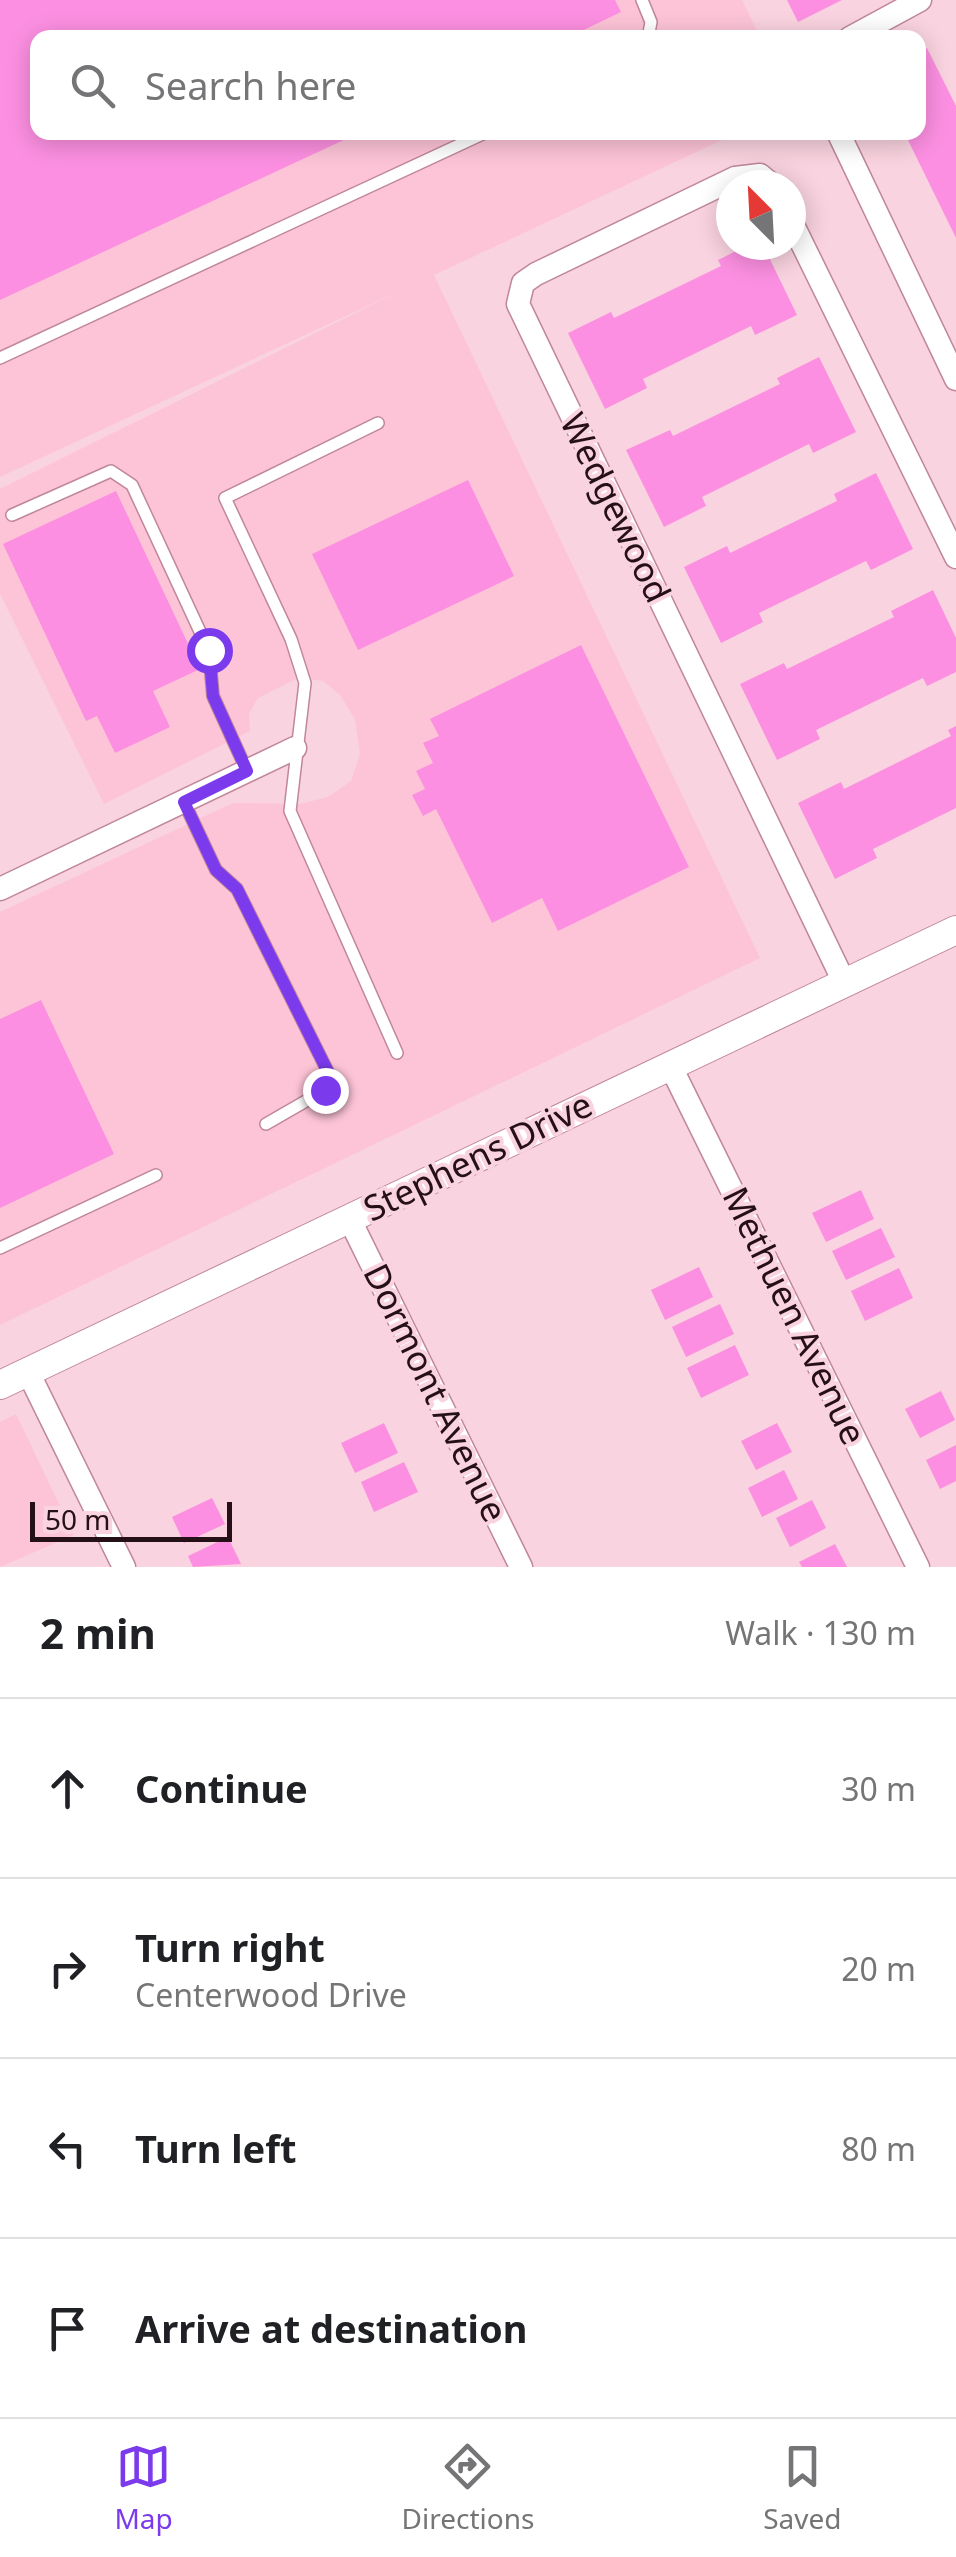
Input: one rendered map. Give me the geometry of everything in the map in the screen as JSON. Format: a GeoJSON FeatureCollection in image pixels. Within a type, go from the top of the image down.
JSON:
{"type":"FeatureCollection","features":[{"type":"Feature","properties":{"kind":"street"},"geometry":{"type":"LineString","coordinates":[[865,30],[920,0]]}},
{"type":"Feature","properties":{"kind":"street"},"geometry":{"type":"LineString","coordinates":[[842,140],[956,380]]}},
{"type":"Feature","properties":{"kind":"street","name":"Wedgewood"},"geometry":{"type":"LineString","coordinates":[[716,187],[536,274],[523,283],[518,304],[844,982]]}},
{"type":"Feature","properties":{"kind":"street"},"geometry":{"type":"LineString","coordinates":[[806,251],[956,556]]}},
{"type":"Feature","properties":{"kind":"street"},"geometry":{"type":"LineString","coordinates":[[0,889],[294,748]]}},
{"type":"Feature","properties":{"kind":"street","name":"Stephens Drive"},"geometry":{"type":"LineString","coordinates":[[0,1385],[956,930]]}},
{"type":"Feature","properties":{"kind":"street","name":"Methuen Avenue"},"geometry":{"type":"LineString","coordinates":[[670,1065],[918,1567]]}},
{"type":"Feature","properties":{"kind":"street","name":"Dormont Avenue"},"geometry":{"type":"LineString","coordinates":[[349,1218],[521,1567]]}},
{"type":"Feature","properties":{"kind":"street"},"geometry":{"type":"LineString","coordinates":[[28,1372],[124,1567]]}},
{"type":"Feature","properties":{"kind":"lane"},"geometry":{"type":"LineString","coordinates":[[642,0],[651,22],[650,30]]}},
{"type":"Feature","properties":{"kind":"lane"},"geometry":{"type":"LineString","coordinates":[[0,358],[470,140]]}},
{"type":"Feature","properties":{"kind":"lane"},"geometry":{"type":"LineString","coordinates":[[378,424],[225,498],[291,638],[305,683],[304,712],[294,748],[290,812],[397,1053]]}},
{"type":"Feature","properties":{"kind":"lane"},"geometry":{"type":"LineString","coordinates":[[12,516],[111,471],[132,486],[209,650],[213,696],[247,771]]}},
{"type":"Feature","properties":{"kind":"lane"},"geometry":{"type":"LineString","coordinates":[[184,802],[216,870],[237,889],[329,1074],[325,1090],[266,1124]]}},
{"type":"Feature","properties":{"kind":"lane"},"geometry":{"type":"LineString","coordinates":[[0,1248],[156,1175]]}},
{"type":"Feature","properties":{"kind":"shaded area"},"geometry":{"type":"Polygon","coordinates":[[[0,0],[742,0],[757,30],[30,30],[30,140],[722,140],[434,275],[760,958],[0,1325],[0,912],[233,803],[300,804],[328,797],[351,781],[360,754],[355,719],[340,695],[323,681],[298,678],[258,698],[249,714],[250,731],[104,804],[0,594],[0,489],[402,290],[0,477],[0,0]]]}},
{"type":"Feature","properties":{"kind":"shaded area"},"geometry":{"type":"Polygon","coordinates":[[[16,1414],[74,1535],[0,1567],[0,1422],[16,1414]]]}},
{"type":"Feature","properties":{"kind":"building"},"geometry":{"type":"Polygon","coordinates":[[[0,0],[615,0],[621,12],[584,30],[30,30],[30,140],[344,140],[0,300],[0,0]]]}},
{"type":"Feature","properties":{"kind":"building"},"geometry":{"type":"Polygon","coordinates":[[[787,0],[842,0],[798,22],[787,0]]]}},
{"type":"Feature","properties":{"kind":"building"},"geometry":{"type":"Polygon","coordinates":[[[926,49],[956,106],[956,238],[908,140],[926,140],[926,49]]]}},
{"type":"Feature","properties":{"kind":"building"},"geometry":{"type":"Polygon","coordinates":[[[718,260],[770,260],[797,315],[755,335],[751,326],[643,379],[647,388],[605,409],[568,333],[611,312],[614,318],[721,266],[718,260]]]}},
{"type":"Feature","properties":{"kind":"building"},"geometry":{"type":"Polygon","coordinates":[[[819,357],[856,432],[813,453],[809,444],[702,497],[706,506],[664,527],[626,450],[670,430],[673,436],[780,384],[777,378],[819,357]]]}},
{"type":"Feature","properties":{"kind":"building"},"geometry":{"type":"Polygon","coordinates":[[[876,473],[913,549],[871,570],[866,561],[759,613],[763,622],[721,643],[684,567],[727,546],[730,553],[837,501],[834,494],[876,473]]]}},
{"type":"Feature","properties":{"kind":"building"},"geometry":{"type":"Polygon","coordinates":[[[468,480],[514,576],[358,650],[312,554],[468,480]]]}},
{"type":"Feature","properties":{"kind":"building"},"geometry":{"type":"Polygon","coordinates":[[[116,491],[200,669],[153,691],[170,727],[115,753],[97,716],[86,721],[3,544],[116,491]]]}},
{"type":"Feature","properties":{"kind":"building"},"geometry":{"type":"Polygon","coordinates":[[[933,590],[956,638],[956,672],[927,686],[923,678],[816,730],[820,739],[777,760],[740,684],[784,663],[787,669],[894,617],[891,611],[933,590]]]}},
{"type":"Feature","properties":{"kind":"building"},"geometry":{"type":"Polygon","coordinates":[[[581,645],[689,867],[558,931],[542,898],[492,923],[436,809],[423,816],[412,795],[425,789],[416,771],[433,763],[423,743],[439,736],[430,719],[581,645]]]}},
{"type":"Feature","properties":{"kind":"building"},"geometry":{"type":"Polygon","coordinates":[[[956,726],[956,808],[873,849],[877,858],[835,879],[798,803],[841,782],[844,789],[951,736],[948,730],[956,726]]]}},
{"type":"Feature","properties":{"kind":"building"},"geometry":{"type":"Polygon","coordinates":[[[41,1000],[114,1154],[0,1208],[0,1019],[41,1000]]]}},
{"type":"Feature","properties":{"kind":"building"},"geometry":{"type":"Polygon","coordinates":[[[861,1190],[874,1219],[826,1242],[812,1213],[861,1190]]]}},
{"type":"Feature","properties":{"kind":"building"},"geometry":{"type":"Polygon","coordinates":[[[881,1228],[895,1257],[846,1280],[832,1251],[881,1228]]]}},
{"type":"Feature","properties":{"kind":"building"},"geometry":{"type":"Polygon","coordinates":[[[699,1267],[713,1297],[665,1320],[651,1290],[699,1267]]]}},
{"type":"Feature","properties":{"kind":"building"},"geometry":{"type":"Polygon","coordinates":[[[899,1268],[913,1298],[865,1321],[851,1291],[899,1268]]]}},
{"type":"Feature","properties":{"kind":"building"},"geometry":{"type":"Polygon","coordinates":[[[720,1304],[734,1334],[686,1357],[672,1327],[720,1304]]]}},
{"type":"Feature","properties":{"kind":"building"},"geometry":{"type":"Polygon","coordinates":[[[735,1345],[749,1375],[701,1398],[687,1368],[735,1345]]]}},
{"type":"Feature","properties":{"kind":"building"},"geometry":{"type":"Polygon","coordinates":[[[941,1391],[955,1420],[920,1438],[905,1409],[941,1391]]]}},
{"type":"Feature","properties":{"kind":"building"},"geometry":{"type":"Polygon","coordinates":[[[384,1423],[398,1453],[355,1473],[341,1443],[384,1423]]]}},
{"type":"Feature","properties":{"kind":"building"},"geometry":{"type":"Polygon","coordinates":[[[777,1423],[792,1452],[756,1470],[741,1441],[777,1423]]]}},
{"type":"Feature","properties":{"kind":"building"},"geometry":{"type":"Polygon","coordinates":[[[956,1445],[956,1481],[940,1489],[926,1460],[956,1445]]]}},
{"type":"Feature","properties":{"kind":"building"},"geometry":{"type":"Polygon","coordinates":[[[404,1462],[418,1492],[374,1512],[361,1482],[404,1462]]]}},
{"type":"Feature","properties":{"kind":"building"},"geometry":{"type":"Polygon","coordinates":[[[784,1470],[798,1499],[762,1517],[748,1488],[784,1470]]]}},
{"type":"Feature","properties":{"kind":"building"},"geometry":{"type":"Polygon","coordinates":[[[212,1498],[225,1524],[184,1543],[172,1517],[212,1498]]]}},
{"type":"Feature","properties":{"kind":"building"},"geometry":{"type":"Polygon","coordinates":[[[812,1500],[826,1528],[790,1547],[776,1518],[812,1500]]]}},
{"type":"Feature","properties":{"kind":"building"},"geometry":{"type":"Polygon","coordinates":[[[228,1537],[241,1564],[193,1567],[188,1556],[228,1537]]]}},
{"type":"Feature","properties":{"kind":"building"},"geometry":{"type":"Polygon","coordinates":[[[835,1544],[847,1567],[802,1567],[799,1562],[835,1544]]]}},
{"type":"Feature","properties":{"kind":"route"},"geometry":{"type":"LineString","coordinates":[[209,650],[213,696],[247,771],[184,802],[216,870],[237,889],[329,1074],[325,1090]]}}]}
